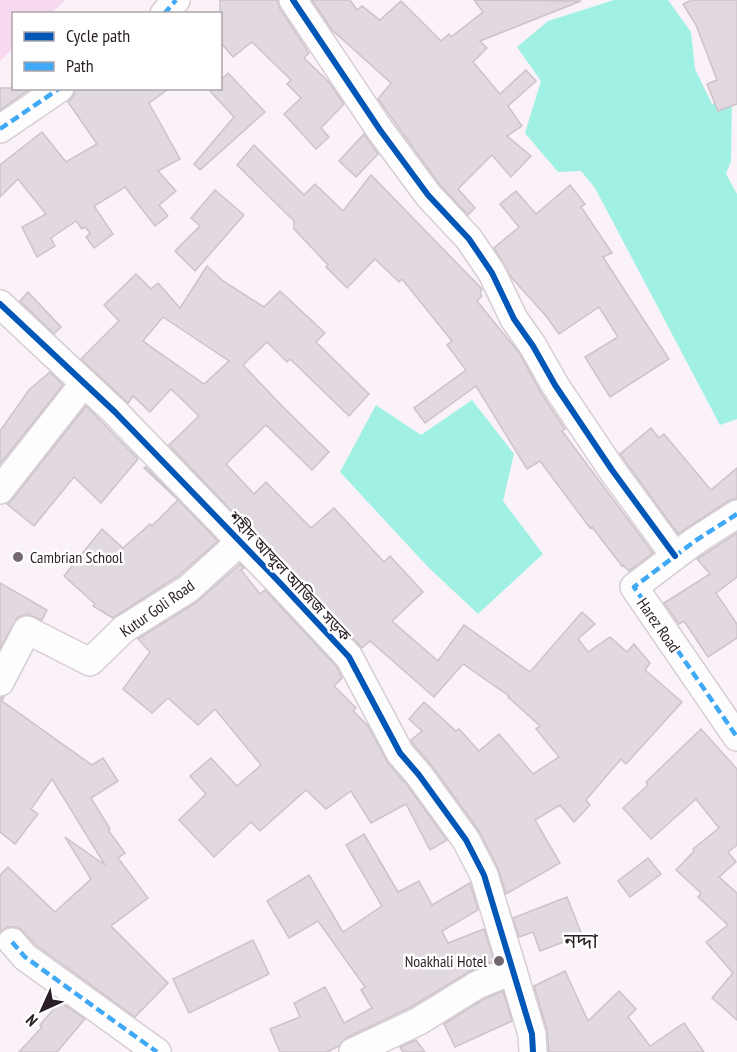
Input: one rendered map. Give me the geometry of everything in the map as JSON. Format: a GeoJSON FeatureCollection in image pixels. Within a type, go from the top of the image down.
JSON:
{"type":"FeatureCollection","features":[{"type":"Feature","properties":{"kind":"street"},"geometry":{"type":"LineString","coordinates":[[166,12],[176,0]]}},
{"type":"Feature","properties":{"kind":"street"},"geometry":{"type":"LineString","coordinates":[[293,0],[380,130],[428,195],[468,239],[492,273],[514,319],[533,346],[555,385],[612,470],[675,556]]}},
{"type":"Feature","properties":{"kind":"street"},"geometry":{"type":"LineString","coordinates":[[0,129],[57,90]]}},
{"type":"Feature","properties":{"kind":"street","name":"শহীদ আব্দুল আজিজ সড়ক"},"geometry":{"type":"LineString","coordinates":[[0,304],[115,412],[349,657],[400,753],[419,775],[466,840],[484,875],[532,1034],[533,1052]]}},
{"type":"Feature","properties":{"kind":"street"},"geometry":{"type":"LineString","coordinates":[[0,490],[84,382]]}},
{"type":"Feature","properties":{"kind":"street","name":"Harez Road"},"geometry":{"type":"LineString","coordinates":[[737,514],[634,587],[737,737]]}},
{"type":"Feature","properties":{"kind":"street","name":"Kutur Goli Road"},"geometry":{"type":"LineString","coordinates":[[0,682],[27,630],[90,662],[124,629],[188,589],[240,542]]}},
{"type":"Feature","properties":{"kind":"street"},"geometry":{"type":"LineString","coordinates":[[12,942],[25,957],[157,1052]]}},
{"type":"Feature","properties":{"kind":"street"},"geometry":{"type":"LineString","coordinates":[[353,1052],[419,1022],[477,985],[513,970]]}},
{"type":"Feature","properties":{"kind":"shaded area"},"geometry":{"type":"Polygon","coordinates":[[[0,0],[65,1],[52,12],[12,12],[12,49],[0,61],[0,0]]]}},
{"type":"Feature","properties":{"kind":"shaded area"},"geometry":{"type":"Polygon","coordinates":[[[614,0],[668,0],[691,32],[695,69],[712,104],[732,98],[731,161],[726,174],[737,194],[737,419],[720,425],[595,188],[581,171],[558,172],[525,133],[541,81],[517,47],[548,21],[614,0]]]}},
{"type":"Feature","properties":{"kind":"shaded area"},"geometry":{"type":"Polygon","coordinates":[[[472,400],[514,454],[503,501],[543,554],[478,614],[428,567],[340,472],[376,405],[421,435],[472,400]]]}},
{"type":"Feature","properties":{"kind":"building"},"geometry":{"type":"Polygon","coordinates":[[[220,0],[277,0],[280,9],[309,53],[304,58],[328,81],[344,104],[321,128],[329,137],[316,149],[284,114],[301,98],[287,84],[291,80],[252,42],[233,57],[222,44],[222,12],[220,12],[220,0]]]}},
{"type":"Feature","properties":{"kind":"building"},"geometry":{"type":"Polygon","coordinates":[[[312,0],[350,0],[357,10],[362,6],[380,20],[401,1],[441,41],[449,34],[451,37],[483,12],[474,0],[581,1],[480,41],[487,48],[473,62],[500,94],[526,70],[536,81],[508,106],[522,126],[507,136],[531,156],[511,177],[492,155],[458,189],[475,208],[468,215],[440,185],[378,99],[391,83],[332,30],[312,0]]]}},
{"type":"Feature","properties":{"kind":"building"},"geometry":{"type":"Polygon","coordinates":[[[692,0],[737,0],[737,104],[718,111],[707,84],[717,80],[696,25],[683,4],[692,0]]]}},
{"type":"Feature","properties":{"kind":"building"},"geometry":{"type":"Polygon","coordinates":[[[228,73],[265,112],[200,170],[194,164],[234,117],[210,91],[222,90],[222,79],[228,73]]]}},
{"type":"Feature","properties":{"kind":"building"},"geometry":{"type":"Polygon","coordinates":[[[0,88],[28,90],[0,110],[0,88]]]}},
{"type":"Feature","properties":{"kind":"building"},"geometry":{"type":"Polygon","coordinates":[[[75,90],[167,90],[149,103],[180,159],[158,171],[176,191],[159,205],[168,216],[155,226],[125,187],[94,206],[113,234],[94,248],[86,237],[90,233],[85,227],[82,229],[76,221],[51,238],[55,246],[37,257],[22,227],[46,214],[18,179],[0,197],[0,165],[42,132],[66,162],[97,144],[68,102],[74,95],[75,90]]]}},
{"type":"Feature","properties":{"kind":"building"},"geometry":{"type":"Polygon","coordinates":[[[364,134],[378,154],[356,177],[339,161],[364,134]]]}},
{"type":"Feature","properties":{"kind":"building"},"geometry":{"type":"Polygon","coordinates":[[[254,145],[304,195],[315,184],[343,211],[371,175],[482,289],[480,293],[482,296],[477,301],[520,354],[541,393],[565,429],[562,431],[653,553],[629,571],[622,566],[592,527],[590,528],[540,461],[527,469],[476,386],[425,423],[414,408],[466,370],[447,345],[452,341],[402,279],[399,282],[375,259],[347,288],[294,229],[294,221],[237,165],[254,145]]]}},
{"type":"Feature","properties":{"kind":"building"},"geometry":{"type":"Polygon","coordinates":[[[570,185],[585,204],[581,207],[612,253],[603,257],[669,359],[610,397],[585,357],[618,337],[599,307],[559,334],[511,277],[494,248],[519,227],[500,204],[516,191],[536,214],[570,185]]]}},
{"type":"Feature","properties":{"kind":"building"},"geometry":{"type":"Polygon","coordinates":[[[215,190],[244,215],[195,271],[175,251],[200,226],[191,218],[215,190]]]}},
{"type":"Feature","properties":{"kind":"building"},"geometry":{"type":"Polygon","coordinates":[[[207,266],[223,281],[264,307],[280,291],[325,333],[316,342],[369,394],[349,416],[290,359],[287,362],[267,342],[243,365],[329,452],[312,470],[266,425],[226,464],[254,494],[266,482],[311,528],[334,508],[384,562],[390,556],[423,592],[392,621],[438,661],[464,625],[530,672],[582,612],[595,624],[578,639],[588,652],[610,637],[627,652],[634,644],[650,663],[645,670],[682,702],[626,764],[621,759],[586,800],[590,805],[574,822],[560,805],[535,820],[560,863],[506,894],[498,868],[479,831],[432,766],[413,744],[411,740],[422,731],[409,719],[424,702],[456,731],[459,729],[479,751],[499,734],[533,774],[559,757],[536,729],[540,726],[509,696],[463,664],[434,697],[370,641],[362,648],[169,445],[199,416],[171,389],[150,412],[133,396],[128,403],[81,359],[119,321],[104,305],[136,274],[151,289],[158,283],[180,308],[207,266]],[[163,317],[143,341],[204,384],[229,361],[163,317]]]}},
{"type":"Feature","properties":{"kind":"building"},"geometry":{"type":"Polygon","coordinates":[[[28,292],[61,327],[54,334],[20,301],[28,292]]]}},
{"type":"Feature","properties":{"kind":"building"},"geometry":{"type":"Polygon","coordinates":[[[50,372],[63,385],[0,464],[0,431],[29,390],[50,372]]]}},
{"type":"Feature","properties":{"kind":"building"},"geometry":{"type":"Polygon","coordinates":[[[86,406],[138,459],[101,503],[74,477],[34,526],[7,504],[86,406]]]}},
{"type":"Feature","properties":{"kind":"building"},"geometry":{"type":"Polygon","coordinates":[[[651,428],[659,438],[664,434],[711,490],[737,468],[737,498],[728,501],[678,534],[620,454],[651,428]]]}},
{"type":"Feature","properties":{"kind":"building"},"geometry":{"type":"Polygon","coordinates":[[[146,467],[218,541],[178,576],[113,618],[93,606],[95,604],[64,576],[102,529],[123,548],[150,524],[152,526],[178,500],[144,468],[146,467]]]}},
{"type":"Feature","properties":{"kind":"building"},"geometry":{"type":"Polygon","coordinates":[[[737,533],[737,577],[716,593],[737,624],[737,638],[708,657],[684,621],[679,624],[664,603],[710,574],[697,559],[737,533]]]}},
{"type":"Feature","properties":{"kind":"building"},"geometry":{"type":"Polygon","coordinates":[[[240,564],[244,568],[241,570],[260,594],[265,590],[336,666],[342,678],[334,686],[356,708],[353,711],[368,726],[388,763],[447,840],[430,850],[406,804],[371,823],[351,791],[326,809],[306,790],[260,831],[251,822],[214,857],[179,820],[206,794],[190,776],[211,758],[237,786],[261,765],[215,709],[198,725],[168,698],[152,713],[123,689],[150,652],[138,639],[197,602],[240,564]]]}},
{"type":"Feature","properties":{"kind":"building"},"geometry":{"type":"Polygon","coordinates":[[[0,583],[47,610],[42,620],[27,614],[18,617],[0,648],[0,583]]]}},
{"type":"Feature","properties":{"kind":"building"},"geometry":{"type":"Polygon","coordinates":[[[4,697],[2,701],[92,765],[103,758],[118,781],[91,798],[110,829],[108,830],[125,853],[118,858],[148,898],[111,926],[168,983],[135,1017],[36,945],[18,927],[8,927],[0,932],[0,875],[8,867],[55,912],[91,879],[65,837],[105,865],[52,779],[31,809],[38,814],[15,844],[0,832],[0,698],[4,697]]]}},
{"type":"Feature","properties":{"kind":"building"},"geometry":{"type":"Polygon","coordinates":[[[701,729],[737,769],[737,845],[728,852],[736,862],[719,877],[737,893],[737,1020],[712,998],[733,973],[706,942],[728,925],[698,897],[701,893],[676,870],[694,851],[693,849],[719,828],[696,799],[651,839],[623,808],[648,785],[646,782],[701,729]]]}},
{"type":"Feature","properties":{"kind":"building"},"geometry":{"type":"Polygon","coordinates":[[[364,834],[398,892],[419,881],[432,905],[470,883],[478,910],[442,931],[448,943],[484,929],[494,961],[469,972],[411,1007],[346,1038],[339,1046],[327,1052],[280,1052],[270,1029],[300,1017],[294,1003],[325,987],[344,1023],[372,1008],[361,990],[365,987],[318,921],[289,938],[267,901],[309,875],[343,932],[382,906],[346,845],[364,834]]]}},
{"type":"Feature","properties":{"kind":"building"},"geometry":{"type":"Polygon","coordinates":[[[648,858],[661,874],[630,897],[618,881],[648,858]]]}},
{"type":"Feature","properties":{"kind":"building"},"geometry":{"type":"Polygon","coordinates":[[[567,897],[582,935],[540,951],[533,932],[519,937],[513,918],[567,897]]]}},
{"type":"Feature","properties":{"kind":"building"},"geometry":{"type":"Polygon","coordinates":[[[253,940],[269,974],[189,1013],[173,979],[253,940]]]}},
{"type":"Feature","properties":{"kind":"building"},"geometry":{"type":"Polygon","coordinates":[[[565,971],[588,1021],[619,991],[636,1009],[628,1017],[650,1046],[684,1023],[704,1052],[549,1052],[547,1030],[534,986],[565,971]]]}},
{"type":"Feature","properties":{"kind":"building"},"geometry":{"type":"Polygon","coordinates":[[[503,991],[512,1021],[455,1047],[444,1024],[484,999],[503,991]]]}},
{"type":"Feature","properties":{"kind":"building"},"geometry":{"type":"Polygon","coordinates":[[[60,1002],[85,1019],[57,1052],[19,1052],[42,1027],[40,1025],[60,1002]]]}},
{"type":"Feature","properties":{"kind":"building"},"geometry":{"type":"Polygon","coordinates":[[[416,1040],[425,1052],[403,1052],[400,1047],[416,1040]]]}},
{"type":"Feature","properties":{"kind":"marked path"},"geometry":{"type":"LineString","coordinates":[[166,12],[176,0]]}},
{"type":"Feature","properties":{"kind":"marked path"},"geometry":{"type":"LineString","coordinates":[[0,129],[57,90]]}},
{"type":"Feature","properties":{"kind":"marked path"},"geometry":{"type":"LineString","coordinates":[[737,514],[695,541],[634,587],[737,737]]}},
{"type":"Feature","properties":{"kind":"marked path"},"geometry":{"type":"LineString","coordinates":[[12,942],[25,957],[157,1052]]}},
{"type":"Feature","properties":{"kind":"cycle path"},"geometry":{"type":"LineString","coordinates":[[293,0],[380,130],[428,195],[469,239],[492,273],[514,319],[533,346],[555,385],[612,470],[675,556]]}},
{"type":"Feature","properties":{"kind":"cycle path"},"geometry":{"type":"LineString","coordinates":[[0,304],[115,412],[349,657],[400,753],[419,775],[466,840],[484,875],[532,1034],[533,1052]]}},
{"type":"Feature","properties":{"kind":"place","name":"Cambrian School"},"geometry":{"type":"Point","coordinates":[18,557]}},
{"type":"Feature","properties":{"kind":"place","name":"Noakhali Hotel"},"geometry":{"type":"Point","coordinates":[499,961]}},
{"type":"Feature","properties":{"kind":"district","name":"নদ্দা"},"geometry":{"type":"Point","coordinates":[581,941]}}]}
